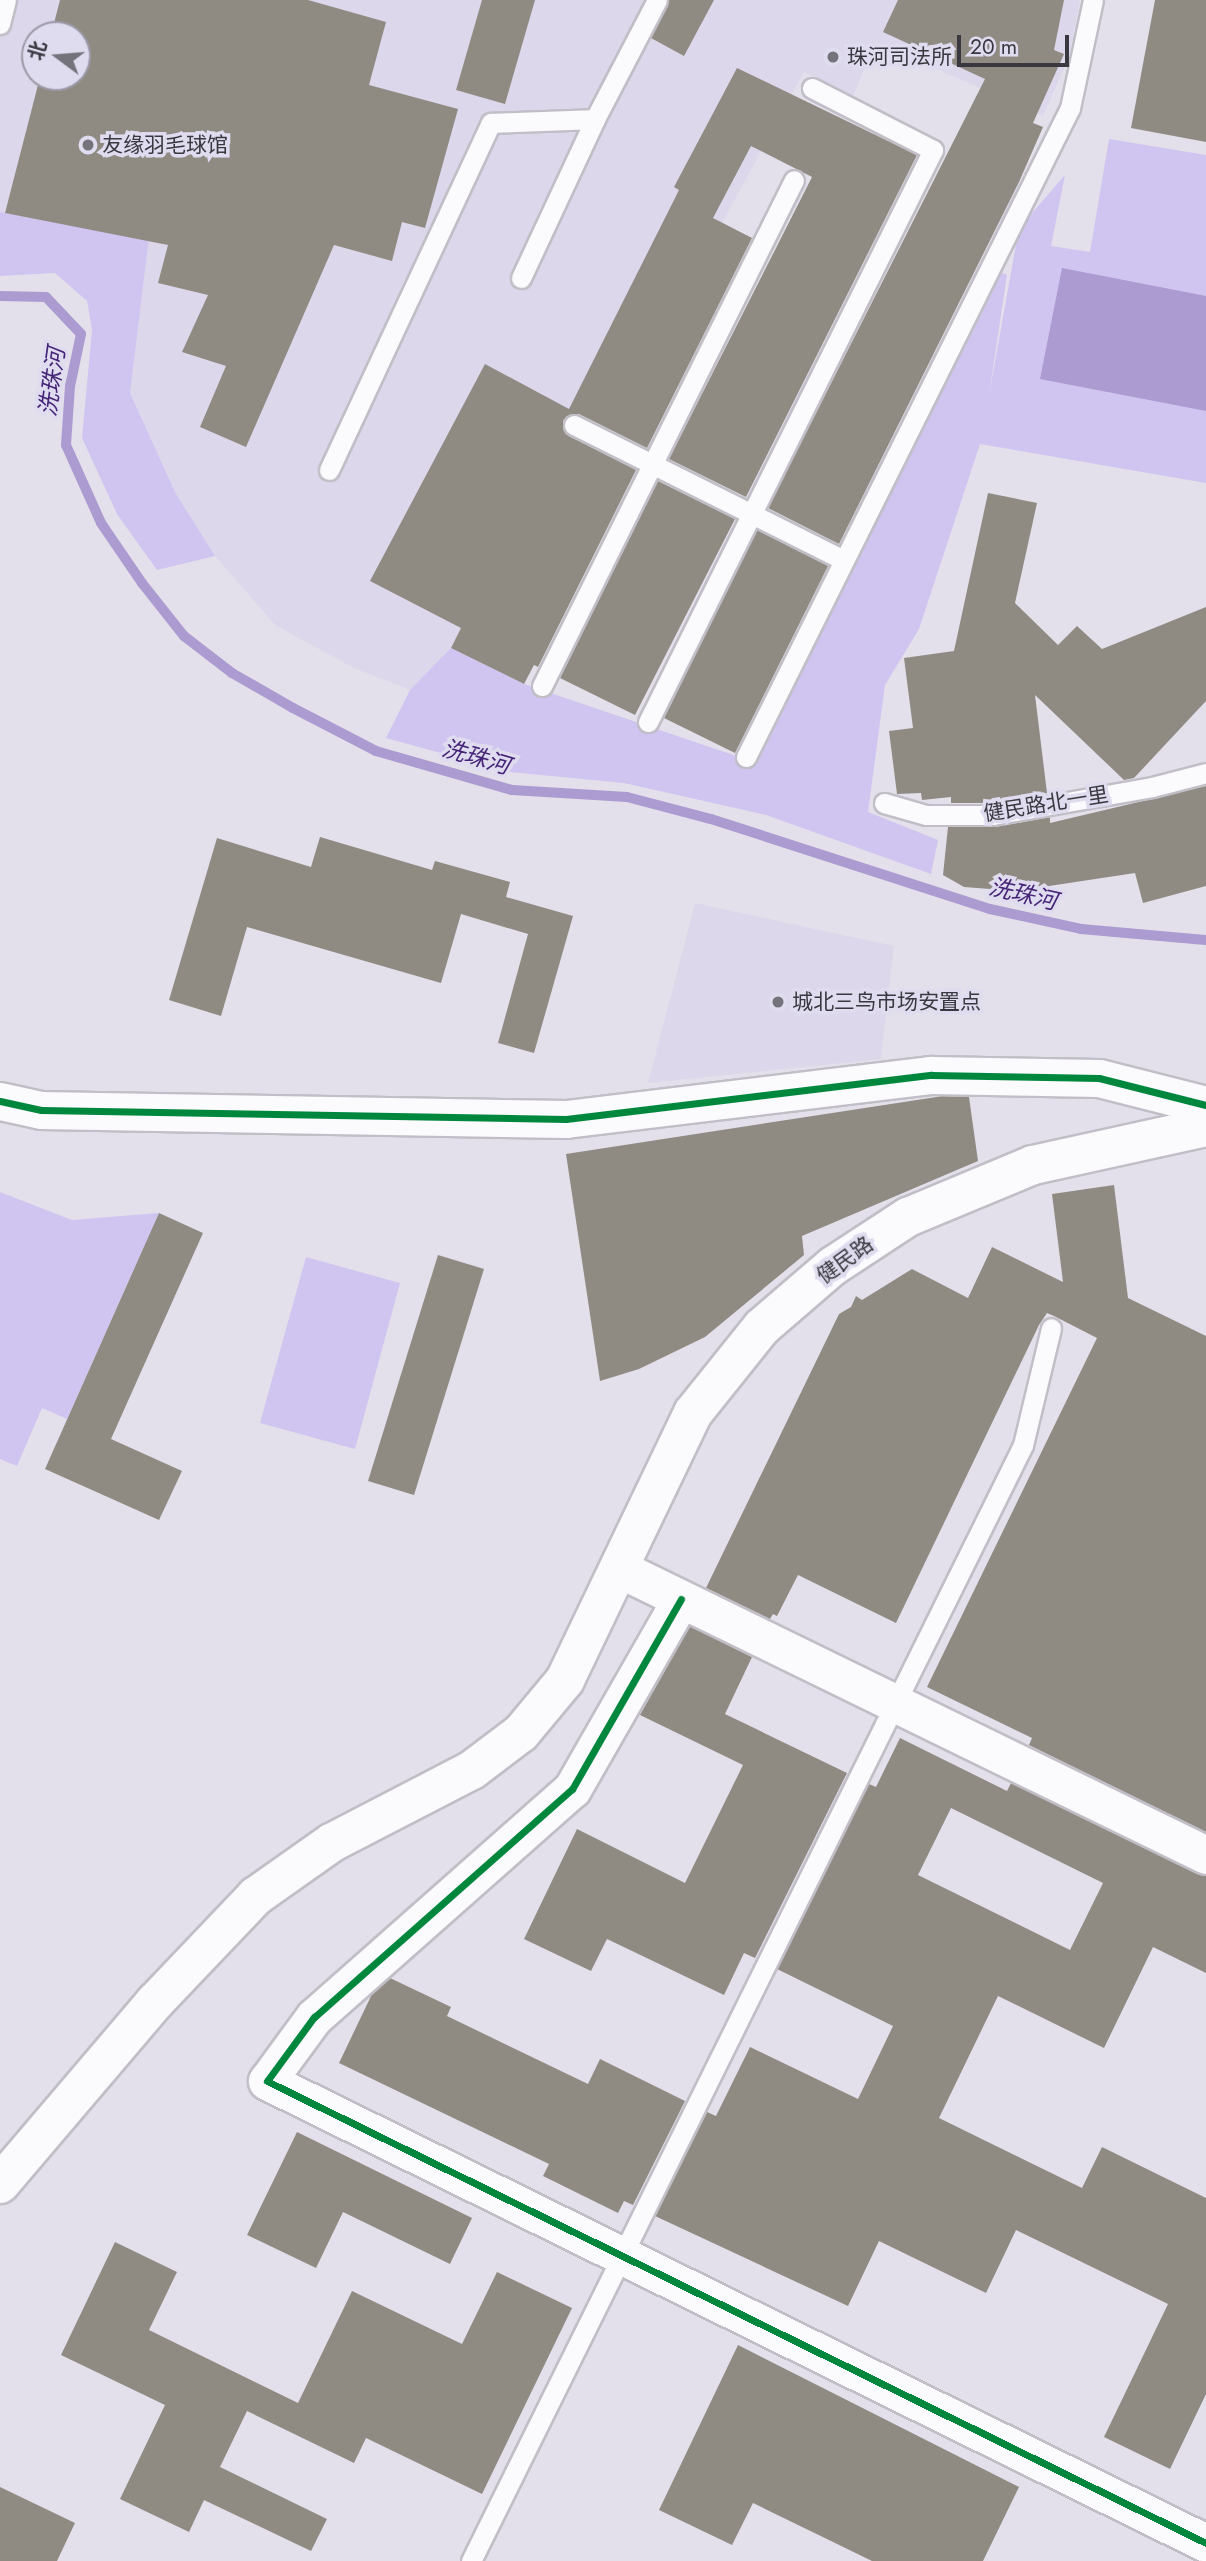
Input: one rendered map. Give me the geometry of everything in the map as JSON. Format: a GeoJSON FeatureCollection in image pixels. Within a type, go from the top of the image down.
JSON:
{"type":"FeatureCollection","features":[{"type":"Feature","properties":{"kind":"street"},"geometry":{"type":"LineString","coordinates":[[0,1101],[41,1110],[566,1119],[930,1075],[1099,1078],[1206,1105]]}},
{"type":"Feature","properties":{"kind":"street","name":"健民路"},"geometry":{"type":"LineString","coordinates":[[0,2184],[155,2002],[256,1896],[331,1843],[472,1770],[521,1733],[565,1680],[693,1413],[762,1327],[833,1266],[908,1217],[1033,1166],[1206,1127]]}},
{"type":"Feature","properties":{"kind":"street"},"geometry":{"type":"LineString","coordinates":[[620,1569],[1206,1855]]}},
{"type":"Feature","properties":{"kind":"street"},"geometry":{"type":"LineString","coordinates":[[681,1599],[572,1789],[314,2017],[267,2081],[1206,2543]]}},
{"type":"Feature","properties":{"kind":"lane"},"geometry":{"type":"LineString","coordinates":[[0,24],[6,0]]}},
{"type":"Feature","properties":{"kind":"lane"},"geometry":{"type":"LineString","coordinates":[[521,278],[595,119],[657,0]]}},
{"type":"Feature","properties":{"kind":"lane"},"geometry":{"type":"LineString","coordinates":[[746,757],[1070,107],[1093,0]]}},
{"type":"Feature","properties":{"kind":"lane"},"geometry":{"type":"LineString","coordinates":[[648,722],[933,150],[812,88]]}},
{"type":"Feature","properties":{"kind":"lane"},"geometry":{"type":"LineString","coordinates":[[329,470],[491,123],[595,119]]}},
{"type":"Feature","properties":{"kind":"lane"},"geometry":{"type":"LineString","coordinates":[[542,686],[794,180]]}},
{"type":"Feature","properties":{"kind":"lane"},"geometry":{"type":"LineString","coordinates":[[574,425],[844,560]]}},
{"type":"Feature","properties":{"kind":"lane","name":"健民路北一里"},"geometry":{"type":"LineString","coordinates":[[884,803],[926,815],[993,815],[1152,788],[1206,773]]}},
{"type":"Feature","properties":{"kind":"lane"},"geometry":{"type":"LineString","coordinates":[[471,2561],[1023,1445],[1051,1328]]}},
{"type":"Feature","properties":{"kind":"shaded area"},"geometry":{"type":"Polygon","coordinates":[[[0,0],[1080,0],[1069,57],[1043,116],[876,42],[852,98],[804,72],[722,223],[674,199],[451,648],[410,690],[354,668],[275,625],[215,556],[176,494],[130,393],[149,239],[0,212],[0,0]]]}},
{"type":"Feature","properties":{"kind":"shaded area"},"geometry":{"type":"Polygon","coordinates":[[[1109,139],[1206,155],[1206,483],[980,444],[919,629],[885,685],[868,812],[938,840],[931,874],[766,815],[624,783],[510,772],[386,738],[410,690],[451,648],[524,684],[751,761],[998,271],[1007,275],[989,395],[1019,228],[1065,175],[1051,246],[1090,252],[1109,139]]]}},
{"type":"Feature","properties":{"kind":"shaded area"},"geometry":{"type":"Polygon","coordinates":[[[0,212],[149,238],[130,393],[176,494],[215,556],[157,570],[117,514],[82,438],[92,330],[87,301],[55,273],[0,276],[0,212]]]}},
{"type":"Feature","properties":{"kind":"shaded area"},"geometry":{"type":"Polygon","coordinates":[[[1062,268],[1206,296],[1206,411],[1040,379],[1062,268]]]}},
{"type":"Feature","properties":{"kind":"shaded area","name":"城北三鸟市场安置点"},"geometry":{"type":"Polygon","coordinates":[[[695,903],[894,946],[881,1059],[648,1083],[695,903]]]}},
{"type":"Feature","properties":{"kind":"shaded area"},"geometry":{"type":"Polygon","coordinates":[[[0,1192],[72,1220],[159,1213],[67,1419],[42,1408],[17,1466],[0,1459],[0,1192]]]}},
{"type":"Feature","properties":{"kind":"shaded area"},"geometry":{"type":"Polygon","coordinates":[[[306,1257],[400,1283],[355,1449],[260,1423],[306,1257]]]}},
{"type":"Feature","properties":{"kind":"building"},"geometry":{"type":"Polygon","coordinates":[[[60,0],[308,0],[386,22],[369,85],[458,109],[425,228],[402,222],[392,261],[334,245],[246,447],[200,427],[226,366],[182,352],[208,295],[158,283],[168,245],[5,213],[36,91],[91,91],[91,21],[55,21],[60,0]]]}},
{"type":"Feature","properties":{"kind":"building"},"geometry":{"type":"Polygon","coordinates":[[[482,0],[535,0],[505,104],[456,90],[482,0]]]}},
{"type":"Feature","properties":{"kind":"building"},"geometry":{"type":"Polygon","coordinates":[[[669,0],[714,0],[684,56],[651,38],[669,0]]]}},
{"type":"Feature","properties":{"kind":"building"},"geometry":{"type":"Polygon","coordinates":[[[898,0],[1064,0],[1054,50],[1064,54],[1033,123],[1043,127],[1019,182],[839,544],[768,508],[985,79],[883,32],[898,0]]]}},
{"type":"Feature","properties":{"kind":"building"},"geometry":{"type":"Polygon","coordinates":[[[1155,0],[1206,0],[1206,142],[1131,128],[1155,0]]]}},
{"type":"Feature","properties":{"kind":"building"},"geometry":{"type":"Polygon","coordinates":[[[737,68],[917,155],[746,497],[669,459],[812,177],[751,146],[713,218],[752,238],[647,448],[579,414],[563,420],[569,436],[636,470],[538,667],[534,665],[524,684],[451,648],[461,628],[370,581],[485,364],[569,409],[679,190],[674,187],[737,68]]]}},
{"type":"Feature","properties":{"kind":"building"},"geometry":{"type":"Polygon","coordinates":[[[658,481],[735,519],[635,715],[560,678],[658,481]]]}},
{"type":"Feature","properties":{"kind":"building"},"geometry":{"type":"Polygon","coordinates":[[[988,493],[1037,503],[1015,603],[1058,645],[1077,626],[1102,649],[1206,607],[1206,701],[1134,778],[1124,780],[1035,695],[1047,793],[992,803],[951,803],[951,797],[922,800],[921,793],[897,794],[889,731],[913,728],[904,658],[954,651],[988,493]]]}},
{"type":"Feature","properties":{"kind":"building"},"geometry":{"type":"Polygon","coordinates":[[[757,530],[828,566],[735,753],[664,718],[757,530]]]}},
{"type":"Feature","properties":{"kind":"building"},"geometry":{"type":"Polygon","coordinates":[[[1206,786],[1206,886],[1143,903],[1135,873],[1016,891],[964,887],[943,875],[948,827],[995,827],[1050,817],[1050,823],[1206,786]]]}},
{"type":"Feature","properties":{"kind":"building"},"geometry":{"type":"Polygon","coordinates":[[[320,837],[432,870],[435,861],[510,882],[506,897],[573,916],[534,1053],[498,1043],[528,934],[461,914],[441,983],[247,927],[221,1016],[169,1000],[217,838],[311,867],[320,837]]]}},
{"type":"Feature","properties":{"kind":"building"},"geometry":{"type":"Polygon","coordinates":[[[943,1096],[969,1097],[978,1161],[802,1236],[804,1255],[705,1337],[639,1369],[600,1381],[566,1154],[943,1096]]]}},
{"type":"Feature","properties":{"kind":"building"},"geometry":{"type":"Polygon","coordinates":[[[1114,1185],[1128,1298],[1206,1336],[1206,1832],[1029,1745],[1032,1738],[927,1687],[1097,1338],[1054,1316],[1047,1313],[1039,1325],[896,1623],[798,1575],[777,1616],[773,1614],[770,1619],[706,1588],[839,1314],[851,1307],[856,1296],[862,1300],[912,1269],[968,1298],[992,1247],[1063,1282],[1052,1194],[1114,1185]]]}},
{"type":"Feature","properties":{"kind":"building"},"geometry":{"type":"Polygon","coordinates":[[[159,1213],[203,1233],[111,1439],[182,1471],[159,1520],[45,1469],[159,1213]]]}},
{"type":"Feature","properties":{"kind":"building"},"geometry":{"type":"Polygon","coordinates":[[[438,1255],[484,1269],[414,1495],[368,1481],[438,1255]]]}},
{"type":"Feature","properties":{"kind":"building"},"geometry":{"type":"Polygon","coordinates":[[[690,1626],[752,1657],[725,1714],[847,1773],[755,1958],[744,1953],[724,1995],[607,1939],[591,1971],[524,1939],[577,1829],[685,1883],[743,1765],[640,1715],[690,1626]]]}},
{"type":"Feature","properties":{"kind":"building"},"geometry":{"type":"Polygon","coordinates":[[[900,1738],[1007,1791],[1011,1783],[1206,1876],[1206,1973],[1153,1947],[1104,2048],[998,1996],[939,2118],[1082,2188],[1102,2147],[1206,2198],[1206,2394],[1170,2469],[1104,2437],[1168,2304],[1016,2230],[986,2293],[879,2241],[848,2306],[655,2216],[707,2112],[716,2116],[750,2047],[858,2099],[893,2026],[777,1969],[869,1784],[876,1787],[900,1738]],[[951,1808],[918,1875],[1070,1950],[1103,1883],[951,1808]]]}},
{"type":"Feature","properties":{"kind":"building"},"geometry":{"type":"Polygon","coordinates":[[[390,1978],[451,2007],[447,2016],[588,2084],[600,2059],[685,2101],[633,2205],[624,2201],[618,2213],[543,2176],[549,2164],[339,2063],[373,1992],[390,1978]]]}},
{"type":"Feature","properties":{"kind":"building"},"geometry":{"type":"Polygon","coordinates":[[[297,2132],[472,2218],[450,2264],[343,2212],[316,2268],[247,2235],[297,2132]]]}},
{"type":"Feature","properties":{"kind":"building"},"geometry":{"type":"Polygon","coordinates":[[[115,2242],[177,2272],[149,2330],[298,2403],[352,2291],[462,2344],[497,2272],[572,2308],[482,2494],[366,2438],[354,2463],[247,2411],[220,2467],[327,2519],[311,2551],[204,2500],[189,2532],[120,2499],[165,2405],[61,2355],[115,2242]]]}},
{"type":"Feature","properties":{"kind":"building"},"geometry":{"type":"Polygon","coordinates":[[[738,2345],[1019,2487],[983,2561],[872,2561],[753,2503],[732,2545],[659,2510],[738,2345]]]}},
{"type":"Feature","properties":{"kind":"building"},"geometry":{"type":"Polygon","coordinates":[[[0,2487],[75,2523],[57,2561],[0,2561],[0,2487]]]}},
{"type":"Feature","properties":{"kind":"waterway","name":"洗珠河"},"geometry":{"type":"LineString","coordinates":[[0,296],[46,297],[81,334],[70,386],[66,445],[101,523],[142,583],[184,636],[232,673],[293,708],[376,751],[512,790],[627,797],[711,819],[990,909],[1081,929],[1206,940]]}},
{"type":"Feature","properties":{"kind":"cycle path"},"geometry":{"type":"LineString","coordinates":[[0,1101],[41,1110],[566,1119],[931,1075],[1099,1078],[1206,1105]]}},
{"type":"Feature","properties":{"kind":"cycle path"},"geometry":{"type":"LineString","coordinates":[[681,1599],[572,1789],[314,2017],[267,2081],[1206,2543]]}},
{"type":"Feature","properties":{"kind":"place","name":"珠河司法所"},"geometry":{"type":"Point","coordinates":[833,57]}},
{"type":"Feature","properties":{"kind":"place","name":"友缘羽毛球馆"},"geometry":{"type":"Point","coordinates":[88,145]}},
{"type":"Feature","properties":{"kind":"place","name":"城北三鸟市场安置点"},"geometry":{"type":"Point","coordinates":[778,1002]}}]}
